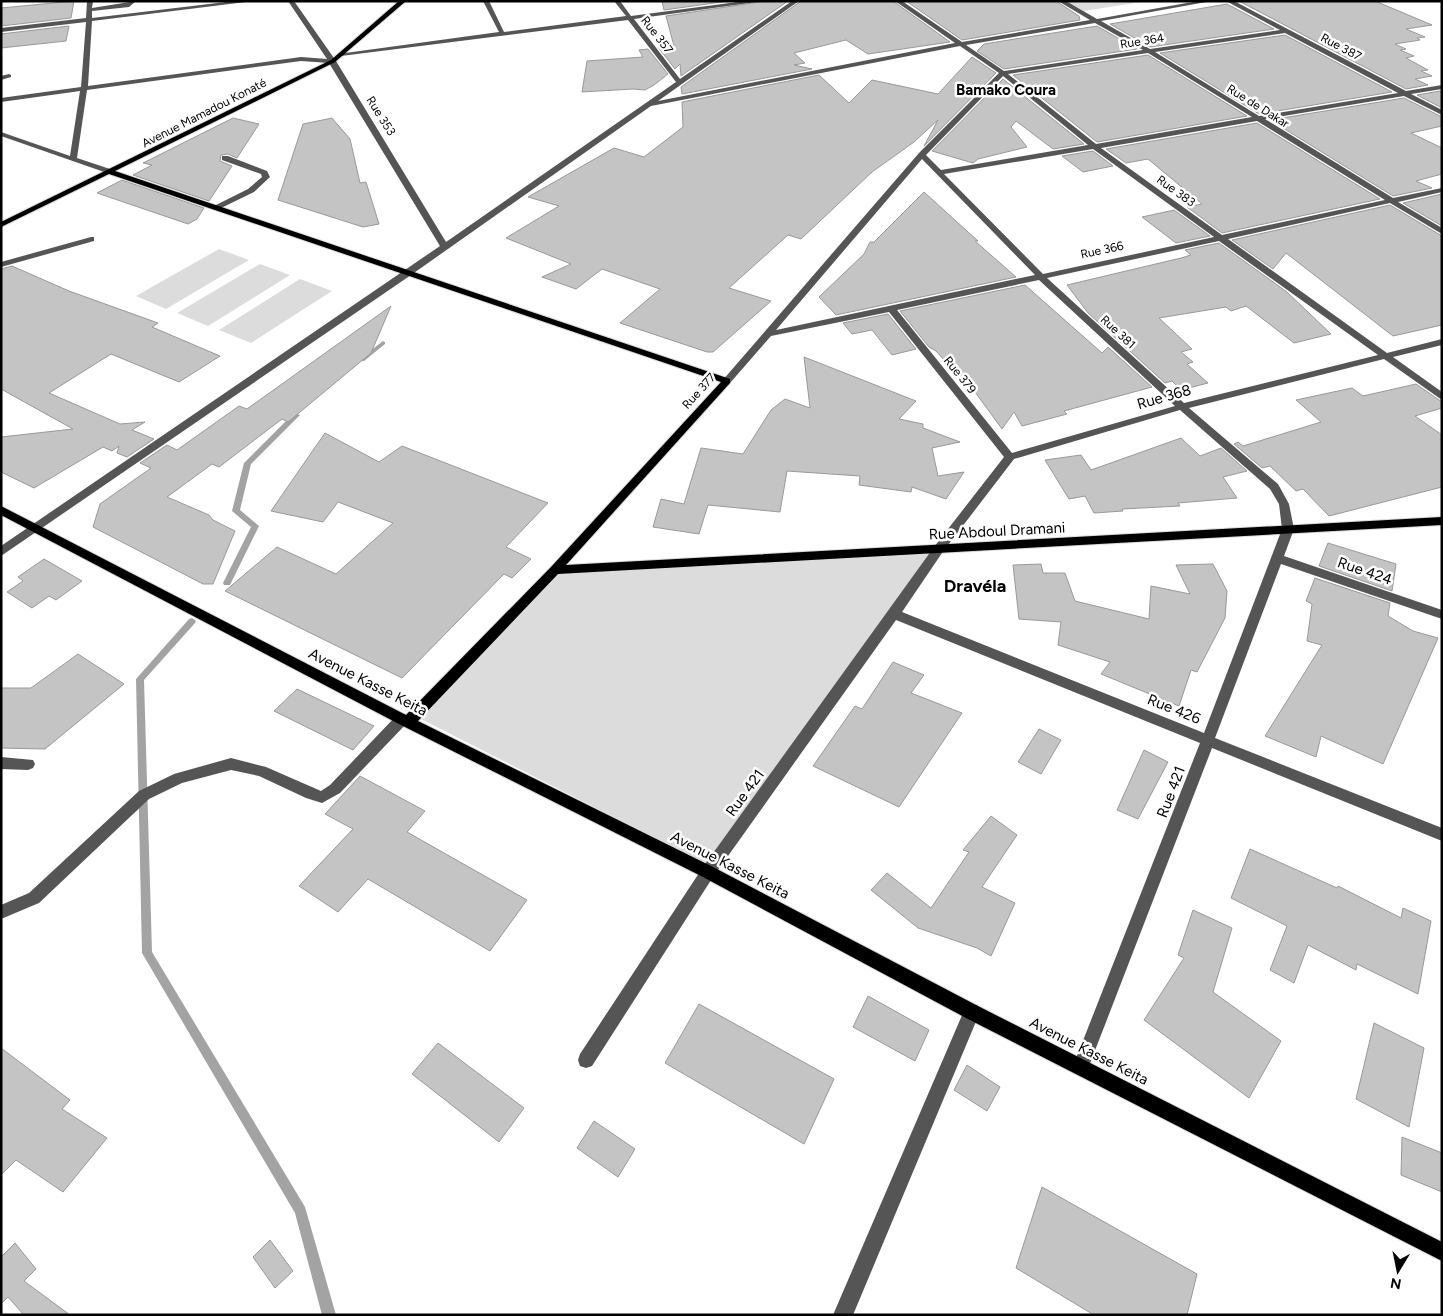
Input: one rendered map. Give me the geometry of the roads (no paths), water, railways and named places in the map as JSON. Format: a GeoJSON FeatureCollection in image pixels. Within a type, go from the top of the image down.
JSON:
{"type":"FeatureCollection","features":[{"type":"Feature","properties":{"kind":"main road","name":"Avenue Mamadou Konaté"},"geometry":{"type":"LineString","coordinates":[[1,225],[333,61],[403,1]]}},
{"type":"Feature","properties":{"kind":"main road"},"geometry":{"type":"LineString","coordinates":[[110,172],[727,381]]}},
{"type":"Feature","properties":{"kind":"main road","name":"Rue 377"},"geometry":{"type":"LineString","coordinates":[[405,721],[555,570],[727,381]]}},
{"type":"Feature","properties":{"kind":"main road","name":"Avenue Kasse Keita"},"geometry":{"type":"LineString","coordinates":[[1,510],[405,721],[708,872],[972,1012],[1442,1252]]}},
{"type":"Feature","properties":{"kind":"main road","name":"Rue Abdoul Dramani"},"geometry":{"type":"LineString","coordinates":[[555,570],[1442,521]]}},
{"type":"Feature","properties":{"kind":"street"},"geometry":{"type":"LineString","coordinates":[[73,159],[84,89],[90,1]]}},
{"type":"Feature","properties":{"kind":"street"},"geometry":{"type":"LineString","coordinates":[[90,10],[130,5],[133,1]]}},
{"type":"Feature","properties":{"kind":"street"},"geometry":{"type":"LineString","coordinates":[[1,30],[251,1]]}},
{"type":"Feature","properties":{"kind":"street","name":"Rue 353"},"geometry":{"type":"LineString","coordinates":[[291,1],[333,61],[380,135],[445,247]]}},
{"type":"Feature","properties":{"kind":"street"},"geometry":{"type":"LineString","coordinates":[[486,1],[502,34]]}},
{"type":"Feature","properties":{"kind":"street","name":"Rue 357"},"geometry":{"type":"LineString","coordinates":[[617,1],[680,82]]}},
{"type":"Feature","properties":{"kind":"street"},"geometry":{"type":"LineString","coordinates":[[341,54],[762,1],[779,13]]}},
{"type":"Feature","properties":{"kind":"street"},"geometry":{"type":"LineString","coordinates":[[1,552],[408,273],[796,1]]}},
{"type":"Feature","properties":{"kind":"street","name":"Rue 383"},"geometry":{"type":"LineString","coordinates":[[898,1],[1003,73],[1096,146],[1442,397]]}},
{"type":"Feature","properties":{"kind":"street","name":"Rue de Dakar"},"geometry":{"type":"LineString","coordinates":[[1061,1],[1149,51],[1442,232]]}},
{"type":"Feature","properties":{"kind":"street"},"geometry":{"type":"LineString","coordinates":[[648,105],[961,44],[1209,1]]}},
{"type":"Feature","properties":{"kind":"street","name":"Rue 387"},"geometry":{"type":"LineString","coordinates":[[1229,1],[1442,113]]}},
{"type":"Feature","properties":{"kind":"street","name":"Rue 364"},"geometry":{"type":"LineString","coordinates":[[1003,73],[1285,31]]}},
{"type":"Feature","properties":{"kind":"street"},"geometry":{"type":"LineString","coordinates":[[1,100],[300,59],[333,61]]}},
{"type":"Feature","properties":{"kind":"street","name":"Rue 377"},"geometry":{"type":"LineString","coordinates":[[727,381],[922,154],[1003,73]]}},
{"type":"Feature","properties":{"kind":"street"},"geometry":{"type":"LineString","coordinates":[[939,173],[1405,94],[1442,86]]}},
{"type":"Feature","properties":{"kind":"street"},"geometry":{"type":"LineString","coordinates":[[1,134],[110,172]]}},
{"type":"Feature","properties":{"kind":"street","name":"Rue 381"},"geometry":{"type":"LineString","coordinates":[[922,154],[1040,276],[1181,407],[1274,487],[1284,504],[1288,529]]}},
{"type":"Feature","properties":{"kind":"street"},"geometry":{"type":"LineString","coordinates":[[216,208],[256,187],[266,177],[264,173],[225,158]]}},
{"type":"Feature","properties":{"kind":"street","name":"Rue 366"},"geometry":{"type":"LineString","coordinates":[[768,334],[1442,190]]}},
{"type":"Feature","properties":{"kind":"street"},"geometry":{"type":"LineString","coordinates":[[1,265],[91,239]]}},
{"type":"Feature","properties":{"kind":"street","name":"Rue 379"},"geometry":{"type":"LineString","coordinates":[[891,309],[1010,456]]}},
{"type":"Feature","properties":{"kind":"street","name":"Rue 368"},"geometry":{"type":"LineString","coordinates":[[1010,456],[1181,407],[1442,342]]}},
{"type":"Feature","properties":{"kind":"street"},"geometry":{"type":"LineString","coordinates":[[938,550],[1010,456]]}},
{"type":"Feature","properties":{"kind":"street","name":"Rue 421"},"geometry":{"type":"LineString","coordinates":[[1081,1066],[1288,529]]}},
{"type":"Feature","properties":{"kind":"street","name":"Rue 421"},"geometry":{"type":"LineString","coordinates":[[586,1060],[708,872],[938,550]]}},
{"type":"Feature","properties":{"kind":"street","name":"Rue 424"},"geometry":{"type":"LineString","coordinates":[[1277,558],[1442,614]]}},
{"type":"Feature","properties":{"kind":"street","name":"Rue 426"},"geometry":{"type":"LineString","coordinates":[[894,614],[1442,835]]}},
{"type":"Feature","properties":{"kind":"street"},"geometry":{"type":"LineString","coordinates":[[1,912],[34,898],[144,795],[179,778],[231,764],[261,771],[311,794],[322,797],[335,789],[405,721]]}},
{"type":"Feature","properties":{"kind":"street"},"geometry":{"type":"LineString","coordinates":[[1,763],[28,764]]}},
{"type":"Feature","properties":{"kind":"street"},"geometry":{"type":"LineString","coordinates":[[843,1315],[972,1012]]}},
{"type":"Feature","properties":{"kind":"waterway"},"geometry":{"type":"LineString","coordinates":[[362,360],[383,343]]}},
{"type":"Feature","properties":{"kind":"waterway"},"geometry":{"type":"LineString","coordinates":[[227,583],[255,526],[236,511],[248,463],[296,415]]}},
{"type":"Feature","properties":{"kind":"waterway"},"geometry":{"type":"LineString","coordinates":[[192,621],[140,679],[147,953],[301,1211],[329,1315]]}},
{"type":"Feature","properties":{"kind":"district","name":"Bamako Coura"},"geometry":{"type":"Point","coordinates":[1006,90]}},
{"type":"Feature","properties":{"kind":"district","name":"Dravéla"},"geometry":{"type":"Point","coordinates":[975,586]}}]}
